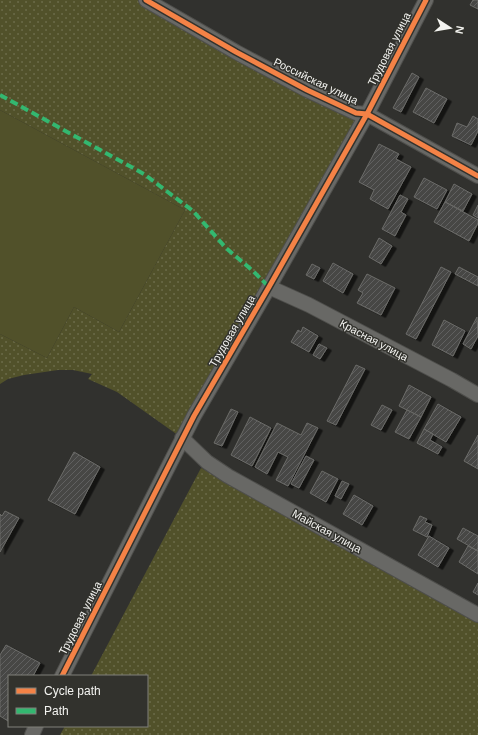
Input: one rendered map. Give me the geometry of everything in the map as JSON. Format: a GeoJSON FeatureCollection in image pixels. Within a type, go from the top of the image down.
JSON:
{"type":"FeatureCollection","features":[{"type":"Feature","properties":{"kind":"street","name":"Российская улица"},"geometry":{"type":"LineString","coordinates":[[146,0],[236,52],[307,90],[356,112],[367,114],[478,176]]}},
{"type":"Feature","properties":{"kind":"street","name":"Трудовая улица"},"geometry":{"type":"LineString","coordinates":[[63,675],[182,438],[367,114],[426,0]]}},
{"type":"Feature","properties":{"kind":"street","name":"Красная улица"},"geometry":{"type":"LineString","coordinates":[[269,287],[309,305],[478,395]]}},
{"type":"Feature","properties":{"kind":"street","name":"Майская улица"},"geometry":{"type":"LineString","coordinates":[[182,438],[207,462],[228,476],[478,615]]}},
{"type":"Feature","properties":{"kind":"shaded area"},"geometry":{"type":"Polygon","coordinates":[[[0,0],[146,0],[367,114],[182,438],[117,392],[88,379],[92,374],[73,370],[58,370],[24,375],[8,379],[0,384],[0,334],[47,358],[74,307],[119,332],[185,210],[0,110],[0,0]]]}},
{"type":"Feature","properties":{"kind":"shaded area"},"geometry":{"type":"Polygon","coordinates":[[[0,110],[185,210],[119,332],[74,307],[47,358],[0,334],[0,110]]]}},
{"type":"Feature","properties":{"kind":"shaded area"},"geometry":{"type":"Polygon","coordinates":[[[201,468],[478,619],[478,735],[60,735],[64,727],[148,727],[148,675],[92,675],[201,468]]]}},
{"type":"Feature","properties":{"kind":"building"},"geometry":{"type":"Polygon","coordinates":[[[473,0],[478,0],[478,9],[470,5],[473,0]]]}},
{"type":"Feature","properties":{"kind":"building"},"geometry":{"type":"Polygon","coordinates":[[[412,73],[419,77],[401,112],[393,108],[412,73]]]}},
{"type":"Feature","properties":{"kind":"building"},"geometry":{"type":"Polygon","coordinates":[[[426,88],[447,99],[434,123],[413,112],[426,88]]]}},
{"type":"Feature","properties":{"kind":"building"},"geometry":{"type":"Polygon","coordinates":[[[473,116],[478,119],[478,131],[471,145],[452,136],[457,123],[467,127],[473,116]]]}},
{"type":"Feature","properties":{"kind":"building"},"geometry":{"type":"Polygon","coordinates":[[[379,144],[399,154],[396,159],[411,167],[388,209],[370,199],[374,190],[359,182],[379,144]]]}},
{"type":"Feature","properties":{"kind":"building"},"geometry":{"type":"Polygon","coordinates":[[[424,178],[447,190],[437,209],[414,197],[424,178]]]}},
{"type":"Feature","properties":{"kind":"building"},"geometry":{"type":"Polygon","coordinates":[[[454,184],[472,194],[463,211],[445,202],[454,184]]]}},
{"type":"Feature","properties":{"kind":"building"},"geometry":{"type":"Polygon","coordinates":[[[400,195],[408,199],[401,212],[406,215],[395,236],[382,229],[400,195]]]}},
{"type":"Feature","properties":{"kind":"building"},"geometry":{"type":"Polygon","coordinates":[[[445,202],[478,220],[469,241],[434,222],[445,202]]]}},
{"type":"Feature","properties":{"kind":"building"},"geometry":{"type":"Polygon","coordinates":[[[478,205],[478,218],[473,215],[478,205]]]}},
{"type":"Feature","properties":{"kind":"building"},"geometry":{"type":"Polygon","coordinates":[[[379,238],[392,246],[381,264],[369,257],[379,238]]]}},
{"type":"Feature","properties":{"kind":"building"},"geometry":{"type":"Polygon","coordinates":[[[333,263],[353,274],[343,293],[323,281],[333,263]]]}},
{"type":"Feature","properties":{"kind":"building"},"geometry":{"type":"Polygon","coordinates":[[[312,264],[320,268],[314,279],[306,275],[312,264]]]}},
{"type":"Feature","properties":{"kind":"building"},"geometry":{"type":"Polygon","coordinates":[[[441,267],[451,272],[416,339],[406,334],[441,267]]]}},
{"type":"Feature","properties":{"kind":"building"},"geometry":{"type":"Polygon","coordinates":[[[459,267],[478,277],[478,286],[455,274],[459,267]]]}},
{"type":"Feature","properties":{"kind":"building"},"geometry":{"type":"Polygon","coordinates":[[[367,274],[395,288],[381,315],[357,303],[363,293],[358,290],[367,274]]]}},
{"type":"Feature","properties":{"kind":"building"},"geometry":{"type":"Polygon","coordinates":[[[477,317],[478,336],[471,349],[463,344],[477,317]]]}},
{"type":"Feature","properties":{"kind":"building"},"geometry":{"type":"Polygon","coordinates":[[[444,320],[465,331],[453,356],[432,345],[444,320]]]}},
{"type":"Feature","properties":{"kind":"building"},"geometry":{"type":"Polygon","coordinates":[[[303,327],[318,336],[309,352],[291,342],[298,330],[301,332],[303,327]]]}},
{"type":"Feature","properties":{"kind":"building"},"geometry":{"type":"Polygon","coordinates":[[[319,344],[327,348],[320,359],[313,355],[319,344]]]}},
{"type":"Feature","properties":{"kind":"building"},"geometry":{"type":"Polygon","coordinates":[[[356,365],[365,369],[336,425],[327,421],[356,365]]]}},
{"type":"Feature","properties":{"kind":"building"},"geometry":{"type":"Polygon","coordinates":[[[409,385],[431,397],[421,417],[399,406],[409,385]]]}},
{"type":"Feature","properties":{"kind":"building"},"geometry":{"type":"Polygon","coordinates":[[[438,404],[461,417],[446,442],[424,429],[438,404]]]}},
{"type":"Feature","properties":{"kind":"building"},"geometry":{"type":"Polygon","coordinates":[[[382,405],[392,410],[381,430],[371,425],[382,405]]]}},
{"type":"Feature","properties":{"kind":"building"},"geometry":{"type":"Polygon","coordinates":[[[231,409],[238,412],[222,446],[214,443],[231,409]]]}},
{"type":"Feature","properties":{"kind":"building"},"geometry":{"type":"Polygon","coordinates":[[[407,410],[421,417],[409,439],[395,432],[407,410]]]}},
{"type":"Feature","properties":{"kind":"building"},"geometry":{"type":"Polygon","coordinates":[[[250,417],[271,428],[252,466],[231,455],[250,417]]]}},
{"type":"Feature","properties":{"kind":"building"},"geometry":{"type":"Polygon","coordinates":[[[277,423],[301,435],[307,423],[318,428],[288,486],[276,480],[288,457],[278,452],[267,474],[255,467],[277,423]]]}},
{"type":"Feature","properties":{"kind":"building"},"geometry":{"type":"Polygon","coordinates":[[[424,429],[433,434],[430,440],[442,447],[438,454],[417,443],[424,429]]]}},
{"type":"Feature","properties":{"kind":"building"},"geometry":{"type":"Polygon","coordinates":[[[478,435],[478,469],[464,461],[478,435]]]}},
{"type":"Feature","properties":{"kind":"building"},"geometry":{"type":"Polygon","coordinates":[[[74,452],[100,467],[75,514],[48,500],[74,452]]]}},
{"type":"Feature","properties":{"kind":"building"},"geometry":{"type":"Polygon","coordinates":[[[306,456],[314,460],[299,488],[291,484],[306,456]]]}},
{"type":"Feature","properties":{"kind":"building"},"geometry":{"type":"Polygon","coordinates":[[[322,471],[338,479],[326,502],[310,493],[322,471]]]}},
{"type":"Feature","properties":{"kind":"building"},"geometry":{"type":"Polygon","coordinates":[[[342,481],[349,484],[341,499],[335,496],[342,481]]]}},
{"type":"Feature","properties":{"kind":"building"},"geometry":{"type":"Polygon","coordinates":[[[354,495],[373,506],[362,525],[343,514],[354,495]]]}},
{"type":"Feature","properties":{"kind":"building"},"geometry":{"type":"Polygon","coordinates":[[[5,511],[19,518],[0,552],[0,514],[2,516],[5,511]]]}},
{"type":"Feature","properties":{"kind":"building"},"geometry":{"type":"Polygon","coordinates":[[[420,516],[427,519],[425,522],[432,525],[427,537],[413,530],[420,516]]]}},
{"type":"Feature","properties":{"kind":"building"},"geometry":{"type":"Polygon","coordinates":[[[463,528],[478,536],[478,551],[457,539],[463,528]]]}},
{"type":"Feature","properties":{"kind":"building"},"geometry":{"type":"Polygon","coordinates":[[[429,536],[449,548],[438,567],[418,555],[429,536]]]}},
{"type":"Feature","properties":{"kind":"building"},"geometry":{"type":"Polygon","coordinates":[[[468,546],[478,551],[478,574],[459,562],[468,546]]]}},
{"type":"Feature","properties":{"kind":"building"},"geometry":{"type":"Polygon","coordinates":[[[478,583],[478,595],[473,592],[478,583]]]}},
{"type":"Feature","properties":{"kind":"building"},"geometry":{"type":"Polygon","coordinates":[[[6,645],[40,663],[34,675],[8,675],[8,721],[0,716],[0,655],[6,645]]]}},
{"type":"Feature","properties":{"kind":"marked path"},"geometry":{"type":"LineString","coordinates":[[0,95],[144,174],[193,211],[226,248],[269,287]]}},
{"type":"Feature","properties":{"kind":"cycle path"},"geometry":{"type":"LineString","coordinates":[[146,0],[236,52],[307,90],[356,113],[367,114],[478,176]]}},
{"type":"Feature","properties":{"kind":"cycle path"},"geometry":{"type":"LineString","coordinates":[[63,675],[194,416],[367,114],[426,0]]}}]}
